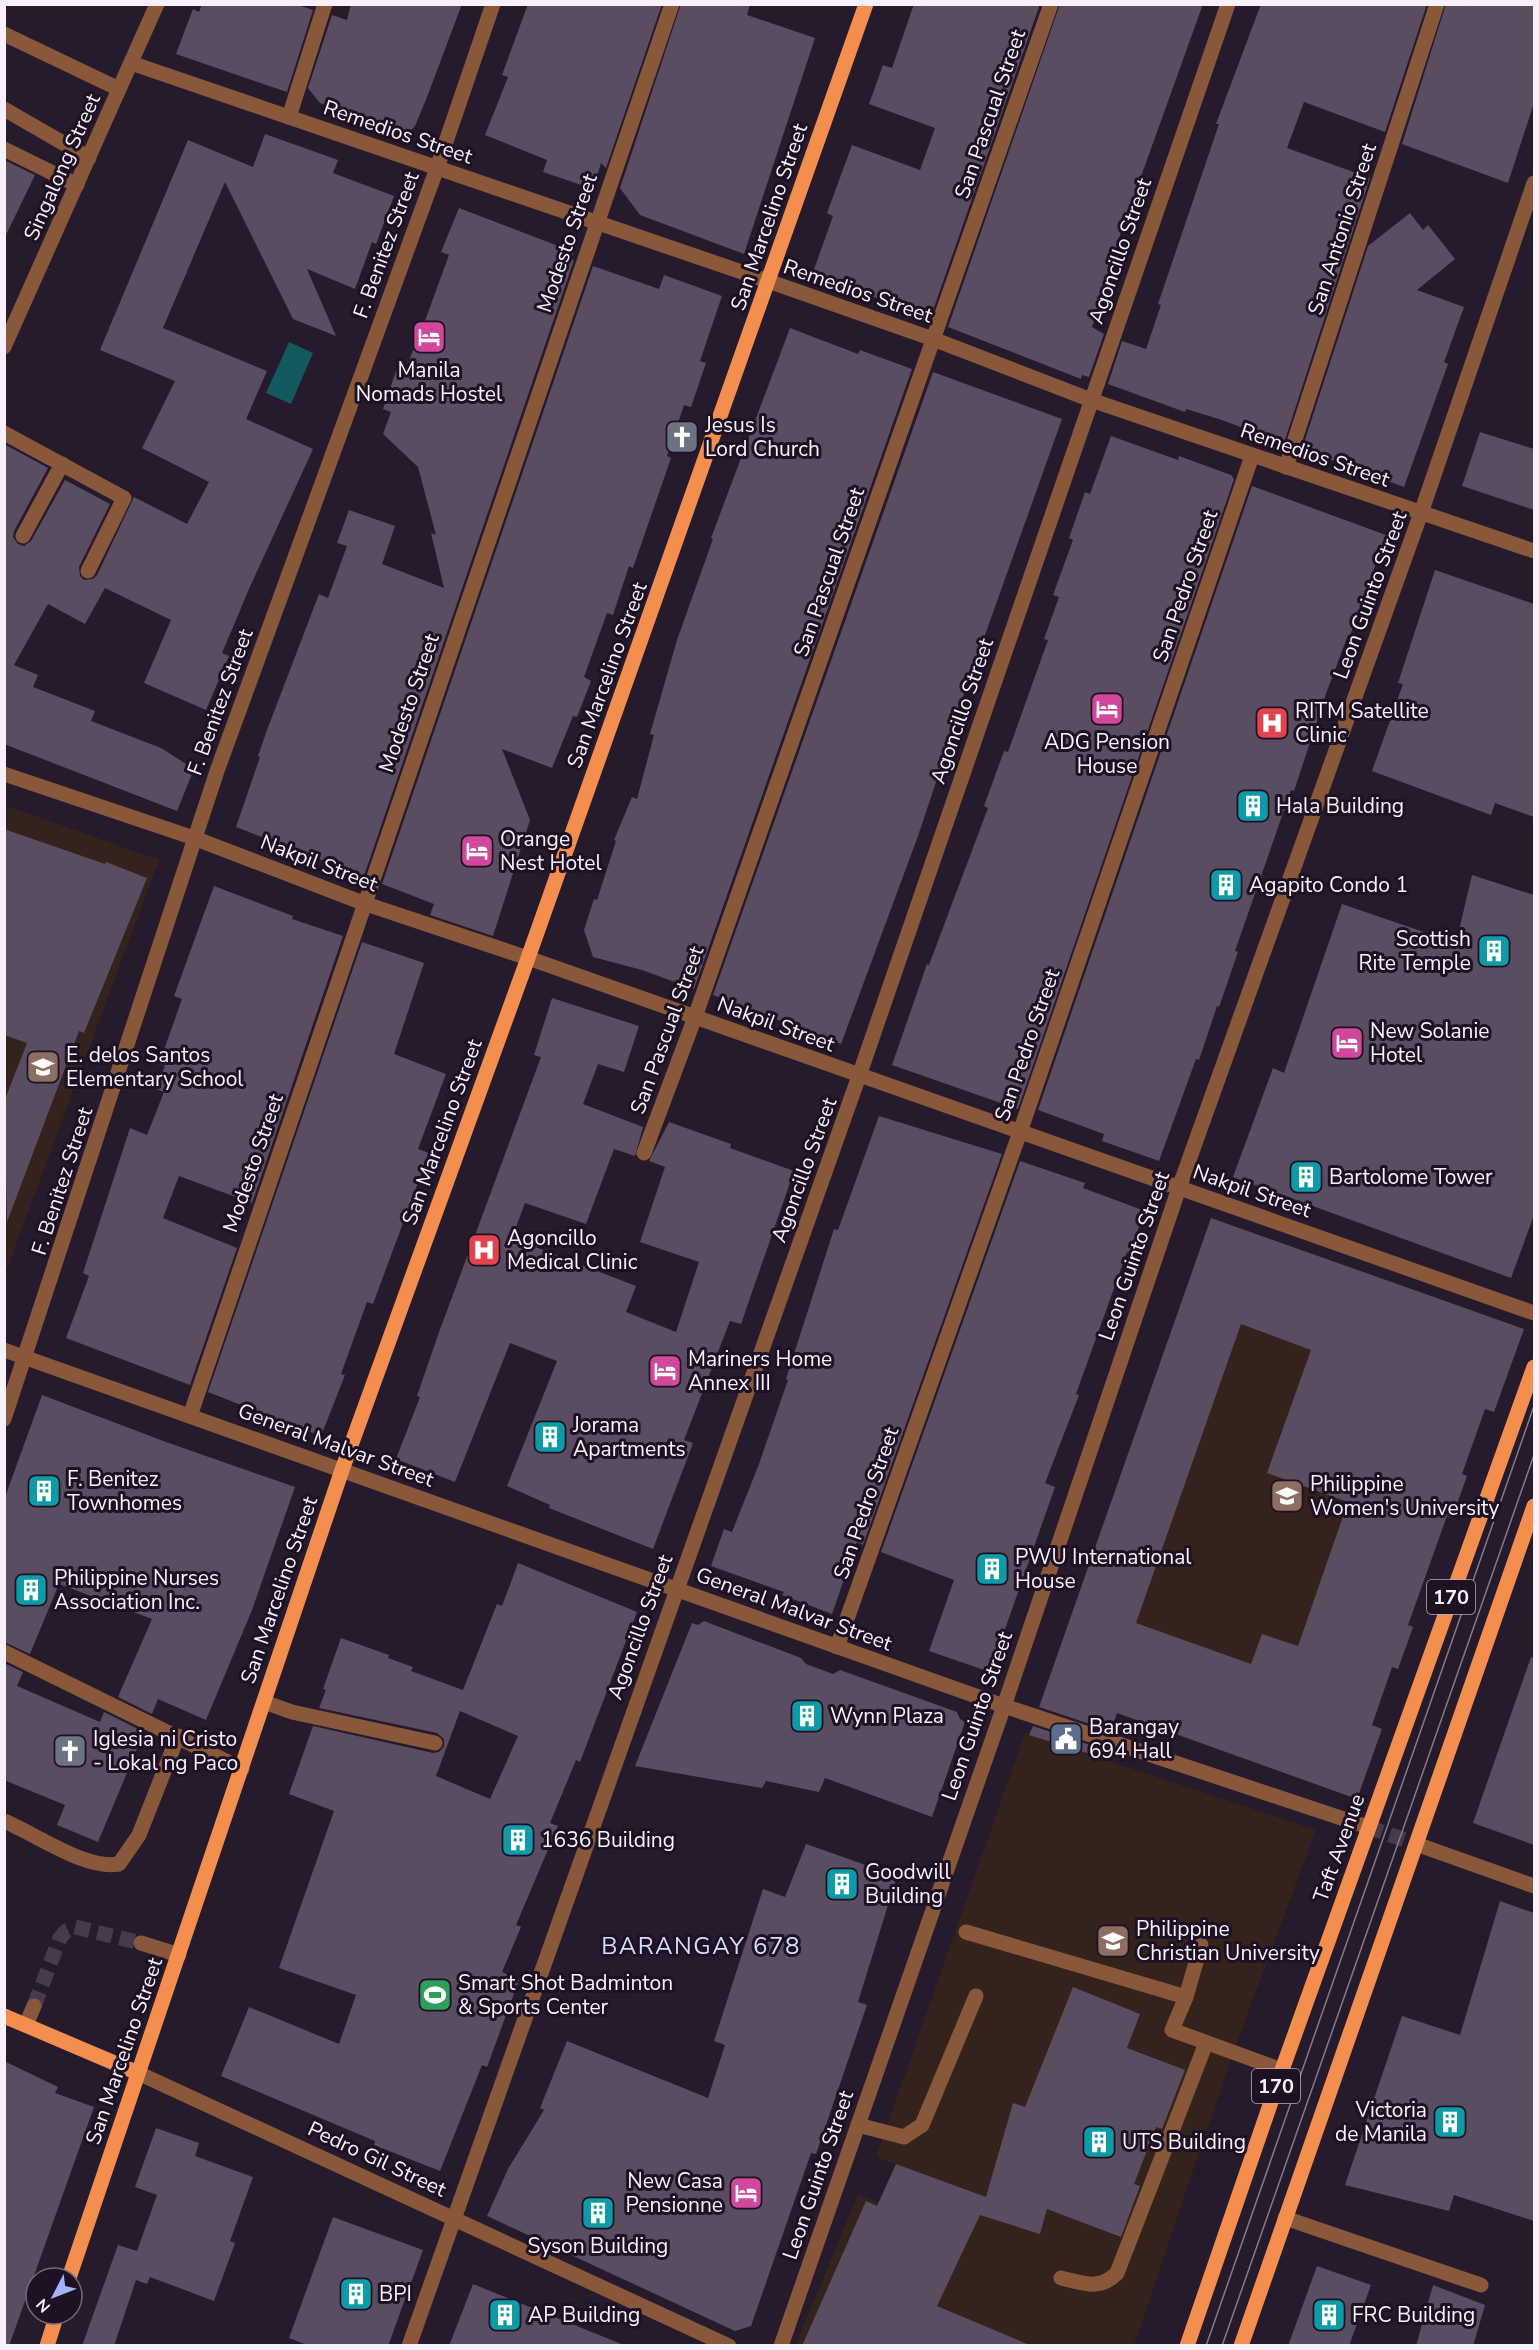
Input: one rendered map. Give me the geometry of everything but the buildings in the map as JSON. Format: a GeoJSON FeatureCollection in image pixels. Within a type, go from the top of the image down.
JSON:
{"type":"FeatureCollection","features":[{"type":"Feature","properties":{"kind":"main road","name":"San Marcelino Street"},"geometry":{"type":"LineString","coordinates":[[73,2266],[342,1470],[528,958],[866,4]]}},
{"type":"Feature","properties":{"kind":"main road","name":"Taft Avenue"},"geometry":{"type":"LineString","coordinates":[[1187,2346],[1368,1827],[1534,1367]]}},
{"type":"Feature","properties":{"kind":"main road","name":"170"},"geometry":{"type":"LineString","coordinates":[[1241,2346],[1534,1506]]}},
{"type":"Feature","properties":{"kind":"main road","name":"Pedro Gil Street"},"geometry":{"type":"LineString","coordinates":[[4,2016],[138,2073]]}},
{"type":"Feature","properties":{"kind":"main road"},"geometry":{"type":"LineString","coordinates":[[46,2346],[53,2326]]}},
{"type":"Feature","properties":{"kind":"street","name":"Singalong Street"},"geometry":{"type":"LineString","coordinates":[[4,348],[157,4]]}},
{"type":"Feature","properties":{"kind":"street"},"geometry":{"type":"LineString","coordinates":[[289,117],[326,4]]}},
{"type":"Feature","properties":{"kind":"street","name":"F. Benitez Street"},"geometry":{"type":"LineString","coordinates":[[4,1419],[27,1358],[194,838],[493,4]]}},
{"type":"Feature","properties":{"kind":"street","name":"Modesto Street"},"geometry":{"type":"LineString","coordinates":[[190,1416],[363,903],[672,4]]}},
{"type":"Feature","properties":{"kind":"street","name":"San Pascual Street"},"geometry":{"type":"LineString","coordinates":[[644,1154],[695,1017],[1051,4]]}},
{"type":"Feature","properties":{"kind":"street","name":"Agoncillo Street"},"geometry":{"type":"LineString","coordinates":[[409,2346],[860,1076],[1228,4]]}},
{"type":"Feature","properties":{"kind":"street","name":"San Antonio Street"},"geometry":{"type":"LineString","coordinates":[[1286,468],[1437,4]]}},
{"type":"Feature","properties":{"kind":"street"},"geometry":{"type":"LineString","coordinates":[[4,34],[119,89]]}},
{"type":"Feature","properties":{"kind":"street","name":"Remedios Street"},"geometry":{"type":"LineString","coordinates":[[131,63],[768,281],[1252,456],[1534,552]]}},
{"type":"Feature","properties":{"kind":"street"},"geometry":{"type":"LineString","coordinates":[[4,109],[89,158]]}},
{"type":"Feature","properties":{"kind":"street"},"geometry":{"type":"LineString","coordinates":[[4,149],[77,185]]}},
{"type":"Feature","properties":{"kind":"street","name":"Leon Guinto Street"},"geometry":{"type":"LineString","coordinates":[[781,2346],[1004,1706],[1179,1188],[1421,513],[1534,183]]}},
{"type":"Feature","properties":{"kind":"street"},"geometry":{"type":"LineString","coordinates":[[4,433],[124,498],[88,571]]}},
{"type":"Feature","properties":{"kind":"street","name":"San Pedro Street"},"geometry":{"type":"LineString","coordinates":[[837,1647],[1020,1132],[1252,456]]}},
{"type":"Feature","properties":{"kind":"street"},"geometry":{"type":"LineString","coordinates":[[23,536],[62,464]]}},
{"type":"Feature","properties":{"kind":"street","name":"Nakpil Street"},"geometry":{"type":"LineString","coordinates":[[4,774],[194,838],[363,903],[528,958],[1534,1313]]}},
{"type":"Feature","properties":{"kind":"street","name":"General Malvar Street"},"geometry":{"type":"LineString","coordinates":[[4,1350],[1004,1706],[1368,1827]]}},
{"type":"Feature","properties":{"kind":"street"},"geometry":{"type":"LineString","coordinates":[[4,1652],[242,1769]]}},
{"type":"Feature","properties":{"kind":"street"},"geometry":{"type":"LineString","coordinates":[[264,1702],[292,1712],[435,1743]]}},
{"type":"Feature","properties":{"kind":"street"},"geometry":{"type":"LineString","coordinates":[[4,1821],[84,1858],[108,1866],[119,1864],[139,1835],[178,1736]]}},
{"type":"Feature","properties":{"kind":"street"},"geometry":{"type":"LineString","coordinates":[[1416,1844],[1534,1886]]}},
{"type":"Feature","properties":{"kind":"street"},"geometry":{"type":"LineString","coordinates":[[966,1932],[1186,1997]]}},
{"type":"Feature","properties":{"kind":"street"},"geometry":{"type":"LineString","coordinates":[[141,1943],[179,1955]]}},
{"type":"Feature","properties":{"kind":"street"},"geometry":{"type":"LineString","coordinates":[[1202,1945],[1186,1997],[1172,2030],[1282,2070]]}},
{"type":"Feature","properties":{"kind":"street"},"geometry":{"type":"LineString","coordinates":[[858,2125],[904,2137],[922,2125],[976,1996]]}},
{"type":"Feature","properties":{"kind":"street"},"geometry":{"type":"LineString","coordinates":[[26,2025],[34,2006]]}},
{"type":"Feature","properties":{"kind":"street"},"geometry":{"type":"LineString","coordinates":[[1061,2278],[1098,2286],[1110,2281],[1117,2273],[1206,2043]]}},
{"type":"Feature","properties":{"kind":"street","name":"Pedro Gil Street"},"geometry":{"type":"LineString","coordinates":[[138,2073],[729,2346]]}},
{"type":"Feature","properties":{"kind":"street"},"geometry":{"type":"LineString","coordinates":[[1286,2218],[1481,2285]]}},
{"type":"Feature","properties":{"kind":"shaded area"},"geometry":{"type":"Polygon","coordinates":[[[289,342],[313,353],[291,404],[266,393],[289,342]]]}},
{"type":"Feature","properties":{"kind":"shaded area","name":"E. delos Santos Elementary School"},"geometry":{"type":"Polygon","coordinates":[[[5,805],[159,860],[5,1274],[5,805]]]}},
{"type":"Feature","properties":{"kind":"shaded area","name":"Philippine Women's University"},"geometry":{"type":"Polygon","coordinates":[[[1211,1218],[1524,1329],[1494,1412],[1485,1409],[1462,1474],[1467,1476],[1452,1518],[1447,1516],[1408,1625],[1414,1627],[1398,1669],[1392,1668],[1372,1725],[1382,1729],[1357,1799],[1046,1688],[1211,1218]]]}},
{"type":"Feature","properties":{"kind":"shaded area","name":"Philippine Christian University"},"geometry":{"type":"Polygon","coordinates":[[[1025,1733],[1316,1830],[1233,2053],[1134,2345],[795,2346],[858,2194],[946,2230],[959,2187],[876,2157],[1025,1733]]]}},
{"type":"Feature","properties":{"kind":"tunnel"},"geometry":{"type":"LineString","coordinates":[[1368,1827],[1416,1844]]}},
{"type":"Feature","properties":{"kind":"tunnel"},"geometry":{"type":"LineString","coordinates":[[34,2006],[60,1938],[66,1931],[75,1927],[141,1943]]}},
{"type":"Feature","properties":{"kind":"tram line"},"geometry":{"type":"LineString","coordinates":[[1206,2346],[1534,1406]]}},
{"type":"Feature","properties":{"kind":"tram line"},"geometry":{"type":"LineString","coordinates":[[1222,2346],[1534,1455]]}},
{"type":"Feature","properties":{"kind":"place","name":"Manila Nomads Hostel"},"geometry":{"type":"Point","coordinates":[429,337]}},
{"type":"Feature","properties":{"kind":"place","name":"Jesus Is Lord Church"},"geometry":{"type":"Point","coordinates":[682,437]}},
{"type":"Feature","properties":{"kind":"place","name":"ADG Pension House"},"geometry":{"type":"Point","coordinates":[1107,709]}},
{"type":"Feature","properties":{"kind":"place","name":"RITM Satellite Clinic"},"geometry":{"type":"Point","coordinates":[1272,723]}},
{"type":"Feature","properties":{"kind":"place","name":"Hala Building"},"geometry":{"type":"Point","coordinates":[1253,806]}},
{"type":"Feature","properties":{"kind":"place","name":"Orange Nest Hotel"},"geometry":{"type":"Point","coordinates":[477,851]}},
{"type":"Feature","properties":{"kind":"place","name":"Agapito Condo 1"},"geometry":{"type":"Point","coordinates":[1226,885]}},
{"type":"Feature","properties":{"kind":"place","name":"Scottish Rite Temple"},"geometry":{"type":"Point","coordinates":[1494,951]}},
{"type":"Feature","properties":{"kind":"place","name":"New Solanie Hotel"},"geometry":{"type":"Point","coordinates":[1347,1043]}},
{"type":"Feature","properties":{"kind":"place","name":"E. delos Santos Elementary School"},"geometry":{"type":"Point","coordinates":[43,1067]}},
{"type":"Feature","properties":{"kind":"place","name":"Bartolome Tower"},"geometry":{"type":"Point","coordinates":[1306,1177]}},
{"type":"Feature","properties":{"kind":"place","name":"Agoncillo Medical Clinic"},"geometry":{"type":"Point","coordinates":[484,1250]}},
{"type":"Feature","properties":{"kind":"place","name":"Mariners Home Annex III"},"geometry":{"type":"Point","coordinates":[665,1371]}},
{"type":"Feature","properties":{"kind":"place","name":"Jorama Apartments"},"geometry":{"type":"Point","coordinates":[550,1437]}},
{"type":"Feature","properties":{"kind":"place","name":"F. Benitez Townhomes"},"geometry":{"type":"Point","coordinates":[44,1491]}},
{"type":"Feature","properties":{"kind":"place","name":"Philippine Women's University"},"geometry":{"type":"Point","coordinates":[1287,1496]}},
{"type":"Feature","properties":{"kind":"place","name":"PWU International House"},"geometry":{"type":"Point","coordinates":[992,1569]}},
{"type":"Feature","properties":{"kind":"place","name":"Philippine Nurses Association Inc."},"geometry":{"type":"Point","coordinates":[31,1590]}},
{"type":"Feature","properties":{"kind":"place","name":"Wynn Plaza"},"geometry":{"type":"Point","coordinates":[807,1716]}},
{"type":"Feature","properties":{"kind":"place","name":"Barangay 694 Hall"},"geometry":{"type":"Point","coordinates":[1066,1739]}},
{"type":"Feature","properties":{"kind":"place","name":"Iglesia ni Cristo - Lokal ng Paco"},"geometry":{"type":"Point","coordinates":[70,1751]}},
{"type":"Feature","properties":{"kind":"place","name":"1636 Building"},"geometry":{"type":"Point","coordinates":[518,1840]}},
{"type":"Feature","properties":{"kind":"place","name":"Goodwill Building"},"geometry":{"type":"Point","coordinates":[842,1884]}},
{"type":"Feature","properties":{"kind":"place","name":"Philippine Christian University"},"geometry":{"type":"Point","coordinates":[1113,1941]}},
{"type":"Feature","properties":{"kind":"place","name":"Smart Shot Badminton & Sports Center"},"geometry":{"type":"Point","coordinates":[435,1995]}},
{"type":"Feature","properties":{"kind":"place","name":"Victoria de Manila"},"geometry":{"type":"Point","coordinates":[1450,2122]}},
{"type":"Feature","properties":{"kind":"place","name":"UTS Building"},"geometry":{"type":"Point","coordinates":[1099,2142]}},
{"type":"Feature","properties":{"kind":"place","name":"New Casa Pensionne"},"geometry":{"type":"Point","coordinates":[746,2193]}},
{"type":"Feature","properties":{"kind":"place","name":"Syson Building"},"geometry":{"type":"Point","coordinates":[598,2213]}},
{"type":"Feature","properties":{"kind":"place","name":"BPI"},"geometry":{"type":"Point","coordinates":[356,2294]}},
{"type":"Feature","properties":{"kind":"place","name":"AP Building"},"geometry":{"type":"Point","coordinates":[505,2315]}},
{"type":"Feature","properties":{"kind":"place","name":"FRC Building"},"geometry":{"type":"Point","coordinates":[1329,2315]}},
{"type":"Feature","properties":{"kind":"district","name":"BARANGAY 678"},"geometry":{"type":"Point","coordinates":[701,1946]}}]}
